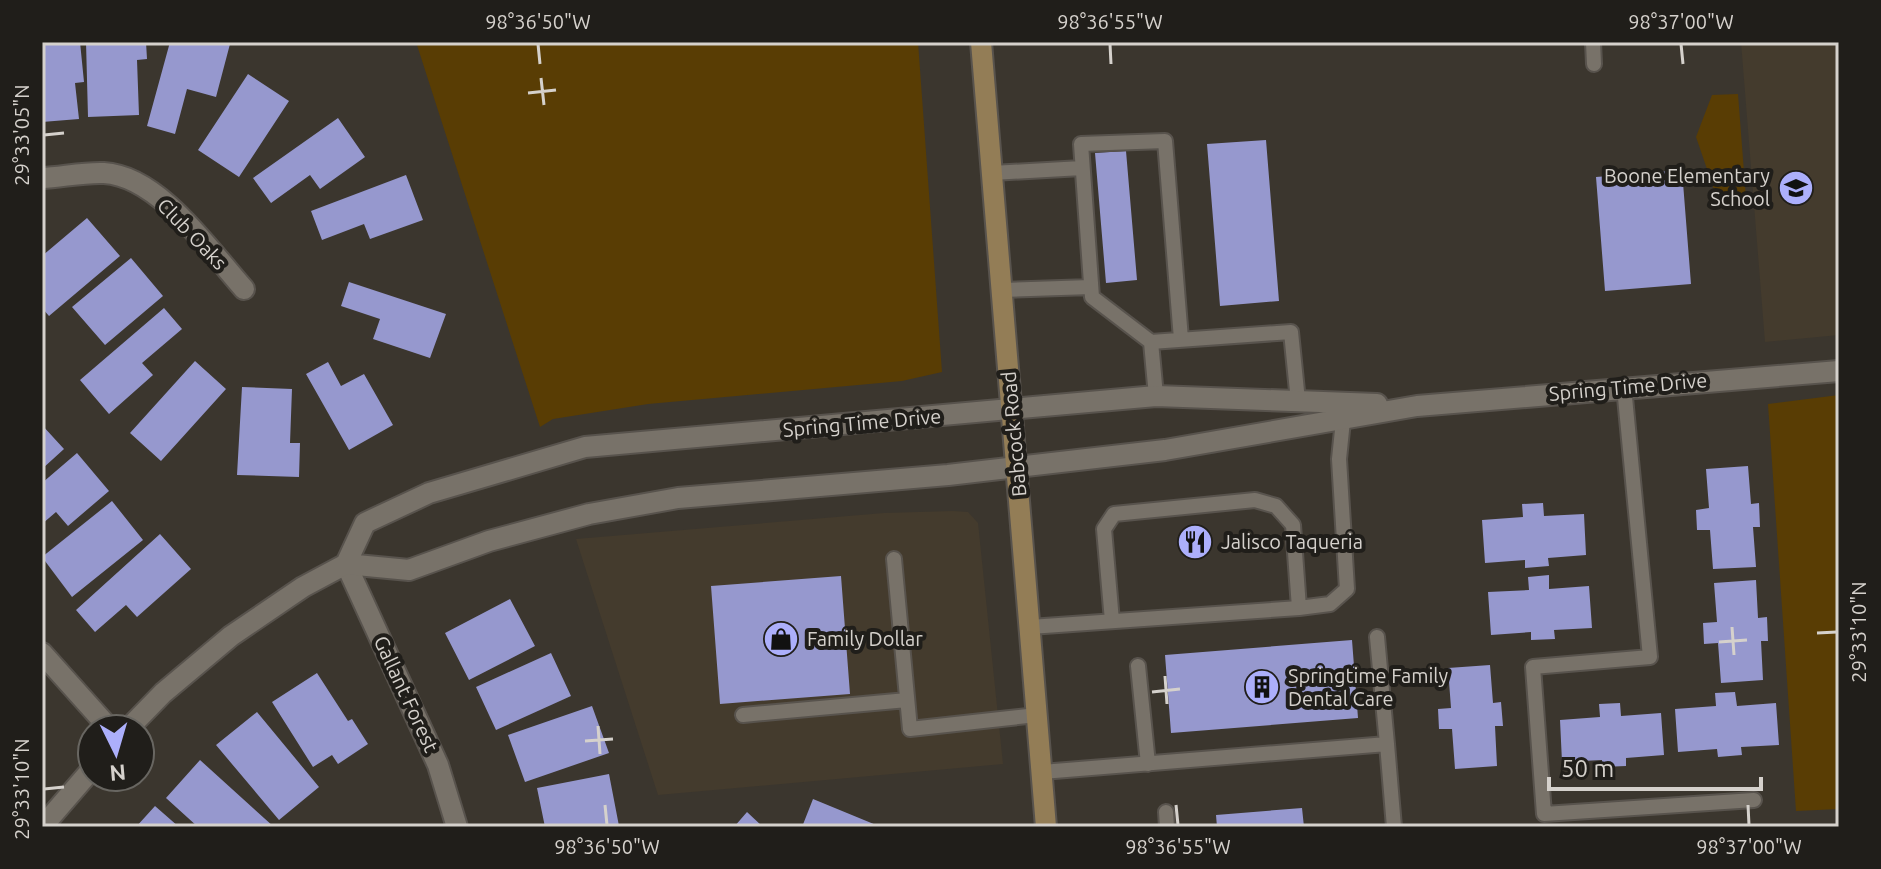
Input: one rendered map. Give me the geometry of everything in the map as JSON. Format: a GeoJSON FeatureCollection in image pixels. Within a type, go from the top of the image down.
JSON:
{"type":"FeatureCollection","features":[{"type":"Feature","properties":{"kind":"main road","name":"Babcock Road"},"geometry":{"type":"LineString","coordinates":[[981,42],[1046,827]]}},
{"type":"Feature","properties":{"kind":"street","name":"Club Oaks"},"geometry":{"type":"LineString","coordinates":[[42,178],[103,173],[123,176],[141,185],[171,208],[244,289]]}},
{"type":"Feature","properties":{"kind":"street","name":"Spring Time Drive"},"geometry":{"type":"LineString","coordinates":[[1344,411],[1298,401],[1156,396],[585,447],[429,493],[365,523],[346,564],[409,570],[489,541],[589,514],[678,498],[948,475],[1165,450],[1344,411],[1839,371]]}},
{"type":"Feature","properties":{"kind":"street"},"geometry":{"type":"LineString","coordinates":[[144,713],[231,636],[303,587],[346,564]]}},
{"type":"Feature","properties":{"kind":"street","name":"Gallant Forest"},"geometry":{"type":"LineString","coordinates":[[346,564],[438,765],[457,827]]}},
{"type":"Feature","properties":{"kind":"street"},"geometry":{"type":"LineString","coordinates":[[42,653],[96,713]]}},
{"type":"Feature","properties":{"kind":"street"},"geometry":{"type":"LineString","coordinates":[[42,827],[76,788]]}},
{"type":"Feature","properties":{"kind":"lane"},"geometry":{"type":"LineString","coordinates":[[1593,42],[1594,64]]}},
{"type":"Feature","properties":{"kind":"lane"},"geometry":{"type":"LineString","coordinates":[[1181,339],[1165,141],[1081,144],[1092,297],[1151,342],[1291,332],[1298,401]]}},
{"type":"Feature","properties":{"kind":"lane"},"geometry":{"type":"LineString","coordinates":[[992,173],[1082,168]]}},
{"type":"Feature","properties":{"kind":"lane"},"geometry":{"type":"LineString","coordinates":[[1002,290],[1091,287]]}},
{"type":"Feature","properties":{"kind":"lane"},"geometry":{"type":"LineString","coordinates":[[1151,342],[1156,396]]}},
{"type":"Feature","properties":{"kind":"lane"},"geometry":{"type":"LineString","coordinates":[[1624,387],[1650,657],[1533,667],[1544,814],[1754,800]]}},
{"type":"Feature","properties":{"kind":"lane"},"geometry":{"type":"LineString","coordinates":[[1030,627],[1330,604],[1347,589],[1339,459],[1344,411]]}},
{"type":"Feature","properties":{"kind":"lane"},"geometry":{"type":"LineString","coordinates":[[1112,621],[1104,529],[1114,514],[1255,500],[1276,506],[1293,525],[1299,608]]}},
{"type":"Feature","properties":{"kind":"lane"},"geometry":{"type":"LineString","coordinates":[[894,559],[910,729],[1037,715]]}},
{"type":"Feature","properties":{"kind":"lane"},"geometry":{"type":"LineString","coordinates":[[1377,637],[1394,827]]}},
{"type":"Feature","properties":{"kind":"lane"},"geometry":{"type":"LineString","coordinates":[[1138,666],[1148,764]]}},
{"type":"Feature","properties":{"kind":"lane"},"geometry":{"type":"LineString","coordinates":[[743,715],[907,700]]}},
{"type":"Feature","properties":{"kind":"lane"},"geometry":{"type":"LineString","coordinates":[[1042,772],[1387,744]]}},
{"type":"Feature","properties":{"kind":"shaded area"},"geometry":{"type":"Polygon","coordinates":[[[416,42],[918,42],[942,372],[902,381],[648,404],[553,419],[540,427],[416,42]]]}},
{"type":"Feature","properties":{"kind":"shaded area","name":"Boone Elementary School"},"geometry":{"type":"Polygon","coordinates":[[[1741,42],[1839,42],[1839,335],[1765,342],[1741,42]]]}},
{"type":"Feature","properties":{"kind":"shaded area"},"geometry":{"type":"Polygon","coordinates":[[[1738,94],[1746,198],[1718,201],[1696,137],[1712,95],[1738,94]]]}},
{"type":"Feature","properties":{"kind":"shaded area"},"geometry":{"type":"Polygon","coordinates":[[[1839,395],[1839,809],[1796,811],[1768,404],[1839,395]]]}},
{"type":"Feature","properties":{"kind":"shaded area"},"geometry":{"type":"Polygon","coordinates":[[[968,512],[978,523],[1003,764],[658,795],[576,539],[884,513],[968,512]]]}},
{"type":"Feature","properties":{"kind":"building"},"geometry":{"type":"Polygon","coordinates":[[[42,42],[80,42],[84,82],[75,83],[79,119],[42,122],[42,42]]]}},
{"type":"Feature","properties":{"kind":"building"},"geometry":{"type":"Polygon","coordinates":[[[86,42],[146,42],[147,59],[137,60],[139,115],[88,117],[86,42]]]}},
{"type":"Feature","properties":{"kind":"building"},"geometry":{"type":"Polygon","coordinates":[[[170,42],[230,44],[216,97],[187,89],[175,134],[147,126],[170,42]]]}},
{"type":"Feature","properties":{"kind":"building"},"geometry":{"type":"Polygon","coordinates":[[[248,74],[289,101],[239,177],[198,150],[248,74]]]}},
{"type":"Feature","properties":{"kind":"building"},"geometry":{"type":"Polygon","coordinates":[[[338,118],[365,157],[320,189],[310,175],[271,203],[253,178],[338,118]]]}},
{"type":"Feature","properties":{"kind":"building"},"geometry":{"type":"Polygon","coordinates":[[[1266,140],[1279,301],[1220,306],[1207,144],[1266,140]]]}},
{"type":"Feature","properties":{"kind":"building"},"geometry":{"type":"Polygon","coordinates":[[[1126,151],[1137,280],[1106,283],[1095,153],[1126,151]]]}},
{"type":"Feature","properties":{"kind":"building"},"geometry":{"type":"Polygon","coordinates":[[[1682,170],[1691,284],[1605,291],[1596,177],[1682,170]]]}},
{"type":"Feature","properties":{"kind":"building"},"geometry":{"type":"Polygon","coordinates":[[[406,175],[423,220],[370,239],[364,224],[322,240],[311,211],[406,175]]]}},
{"type":"Feature","properties":{"kind":"building"},"geometry":{"type":"Polygon","coordinates":[[[87,218],[120,256],[49,316],[42,308],[42,256],[87,218]]]}},
{"type":"Feature","properties":{"kind":"building"},"geometry":{"type":"Polygon","coordinates":[[[131,258],[163,296],[105,345],[72,307],[131,258]]]}},
{"type":"Feature","properties":{"kind":"building"},"geometry":{"type":"Polygon","coordinates":[[[349,282],[446,314],[430,358],[373,339],[380,319],[341,306],[349,282]]]}},
{"type":"Feature","properties":{"kind":"building"},"geometry":{"type":"Polygon","coordinates":[[[164,308],[182,329],[142,363],[153,375],[109,414],[80,380],[164,308]]]}},
{"type":"Feature","properties":{"kind":"building"},"geometry":{"type":"Polygon","coordinates":[[[195,361],[226,389],[161,461],[130,433],[195,361]]]}},
{"type":"Feature","properties":{"kind":"building"},"geometry":{"type":"Polygon","coordinates":[[[328,362],[341,386],[364,374],[393,425],[349,450],[306,374],[328,362]]]}},
{"type":"Feature","properties":{"kind":"building"},"geometry":{"type":"Polygon","coordinates":[[[242,387],[292,389],[290,443],[300,443],[299,477],[237,475],[242,387]]]}},
{"type":"Feature","properties":{"kind":"building"},"geometry":{"type":"Polygon","coordinates":[[[42,425],[64,449],[42,469],[42,425]]]}},
{"type":"Feature","properties":{"kind":"building"},"geometry":{"type":"Polygon","coordinates":[[[77,453],[109,491],[68,526],[56,512],[42,524],[42,483],[77,453]]]}},
{"type":"Feature","properties":{"kind":"building"},"geometry":{"type":"Polygon","coordinates":[[[1748,466],[1751,504],[1759,503],[1760,527],[1753,527],[1756,567],[1713,569],[1710,530],[1697,530],[1696,510],[1709,508],[1706,469],[1748,466]]]}},
{"type":"Feature","properties":{"kind":"building"},"geometry":{"type":"Polygon","coordinates":[[[112,501],[143,540],[72,597],[42,557],[112,501]]]}},
{"type":"Feature","properties":{"kind":"building"},"geometry":{"type":"Polygon","coordinates":[[[1543,503],[1544,516],[1584,514],[1586,555],[1548,558],[1549,566],[1525,568],[1525,560],[1485,563],[1482,520],[1523,517],[1522,504],[1543,503]]]}},
{"type":"Feature","properties":{"kind":"building"},"geometry":{"type":"Polygon","coordinates":[[[160,534],[191,569],[137,617],[126,605],[95,632],[76,610],[160,534]]]}},
{"type":"Feature","properties":{"kind":"building"},"geometry":{"type":"Polygon","coordinates":[[[1549,575],[1549,589],[1589,586],[1592,628],[1554,630],[1555,639],[1531,640],[1531,632],[1491,635],[1488,592],[1529,590],[1528,577],[1549,575]]]}},
{"type":"Feature","properties":{"kind":"building"},"geometry":{"type":"Polygon","coordinates":[[[841,576],[850,694],[720,704],[711,586],[841,576]]]}},
{"type":"Feature","properties":{"kind":"building"},"geometry":{"type":"Polygon","coordinates":[[[1756,580],[1758,618],[1767,617],[1768,641],[1761,641],[1763,680],[1721,683],[1718,643],[1704,644],[1703,623],[1717,622],[1714,583],[1756,580]]]}},
{"type":"Feature","properties":{"kind":"building"},"geometry":{"type":"Polygon","coordinates":[[[510,599],[535,646],[469,680],[445,633],[510,599]]]}},
{"type":"Feature","properties":{"kind":"building","name":"Springtime Family Dental Care"},"geometry":{"type":"Polygon","coordinates":[[[1352,640],[1358,718],[1171,733],[1165,655],[1352,640]]]}},
{"type":"Feature","properties":{"kind":"building"},"geometry":{"type":"Polygon","coordinates":[[[551,653],[571,696],[496,730],[476,687],[551,653]]]}},
{"type":"Feature","properties":{"kind":"building"},"geometry":{"type":"Polygon","coordinates":[[[1490,665],[1493,703],[1501,702],[1503,726],[1495,726],[1497,766],[1455,769],[1452,729],[1439,729],[1438,709],[1451,708],[1448,668],[1490,665]]]}},
{"type":"Feature","properties":{"kind":"building"},"geometry":{"type":"Polygon","coordinates":[[[317,673],[348,721],[352,719],[368,744],[338,764],[332,755],[313,767],[272,702],[317,673]]]}},
{"type":"Feature","properties":{"kind":"building"},"geometry":{"type":"Polygon","coordinates":[[[1735,692],[1737,706],[1776,703],[1779,745],[1741,747],[1742,755],[1718,757],[1717,749],[1678,752],[1675,709],[1716,706],[1715,693],[1735,692]]]}},
{"type":"Feature","properties":{"kind":"building"},"geometry":{"type":"Polygon","coordinates":[[[1620,703],[1621,716],[1661,713],[1664,755],[1626,758],[1626,766],[1602,767],[1602,760],[1562,762],[1560,720],[1600,717],[1599,704],[1620,703]]]}},
{"type":"Feature","properties":{"kind":"building"},"geometry":{"type":"Polygon","coordinates":[[[592,706],[609,753],[525,782],[508,735],[592,706]]]}},
{"type":"Feature","properties":{"kind":"building"},"geometry":{"type":"Polygon","coordinates":[[[257,712],[319,787],[279,820],[216,745],[257,712]]]}},
{"type":"Feature","properties":{"kind":"building"},"geometry":{"type":"Polygon","coordinates":[[[200,760],[274,827],[198,827],[166,798],[200,760]]]}},
{"type":"Feature","properties":{"kind":"building"},"geometry":{"type":"Polygon","coordinates":[[[609,774],[619,826],[545,827],[537,788],[609,774]]]}},
{"type":"Feature","properties":{"kind":"building"},"geometry":{"type":"Polygon","coordinates":[[[813,799],[881,827],[802,827],[813,799]]]}},
{"type":"Feature","properties":{"kind":"building"},"geometry":{"type":"Polygon","coordinates":[[[155,806],[179,827],[136,827],[155,806]]]}},
{"type":"Feature","properties":{"kind":"building"},"geometry":{"type":"Polygon","coordinates":[[[1302,808],[1304,827],[1217,827],[1216,815],[1302,808]]]}},
{"type":"Feature","properties":{"kind":"building"},"geometry":{"type":"Polygon","coordinates":[[[747,812],[763,827],[734,827],[747,812]]]}},
{"type":"Feature","properties":{"kind":"place","name":"Boone Elementary School"},"geometry":{"type":"Point","coordinates":[1796,188]}},
{"type":"Feature","properties":{"kind":"place","name":"Jalisco Taqueria"},"geometry":{"type":"Point","coordinates":[1195,542]}},
{"type":"Feature","properties":{"kind":"place","name":"Family Dollar"},"geometry":{"type":"Point","coordinates":[781,639]}},
{"type":"Feature","properties":{"kind":"place","name":"Springtime Family Dental Care"},"geometry":{"type":"Point","coordinates":[1262,687]}}]}
